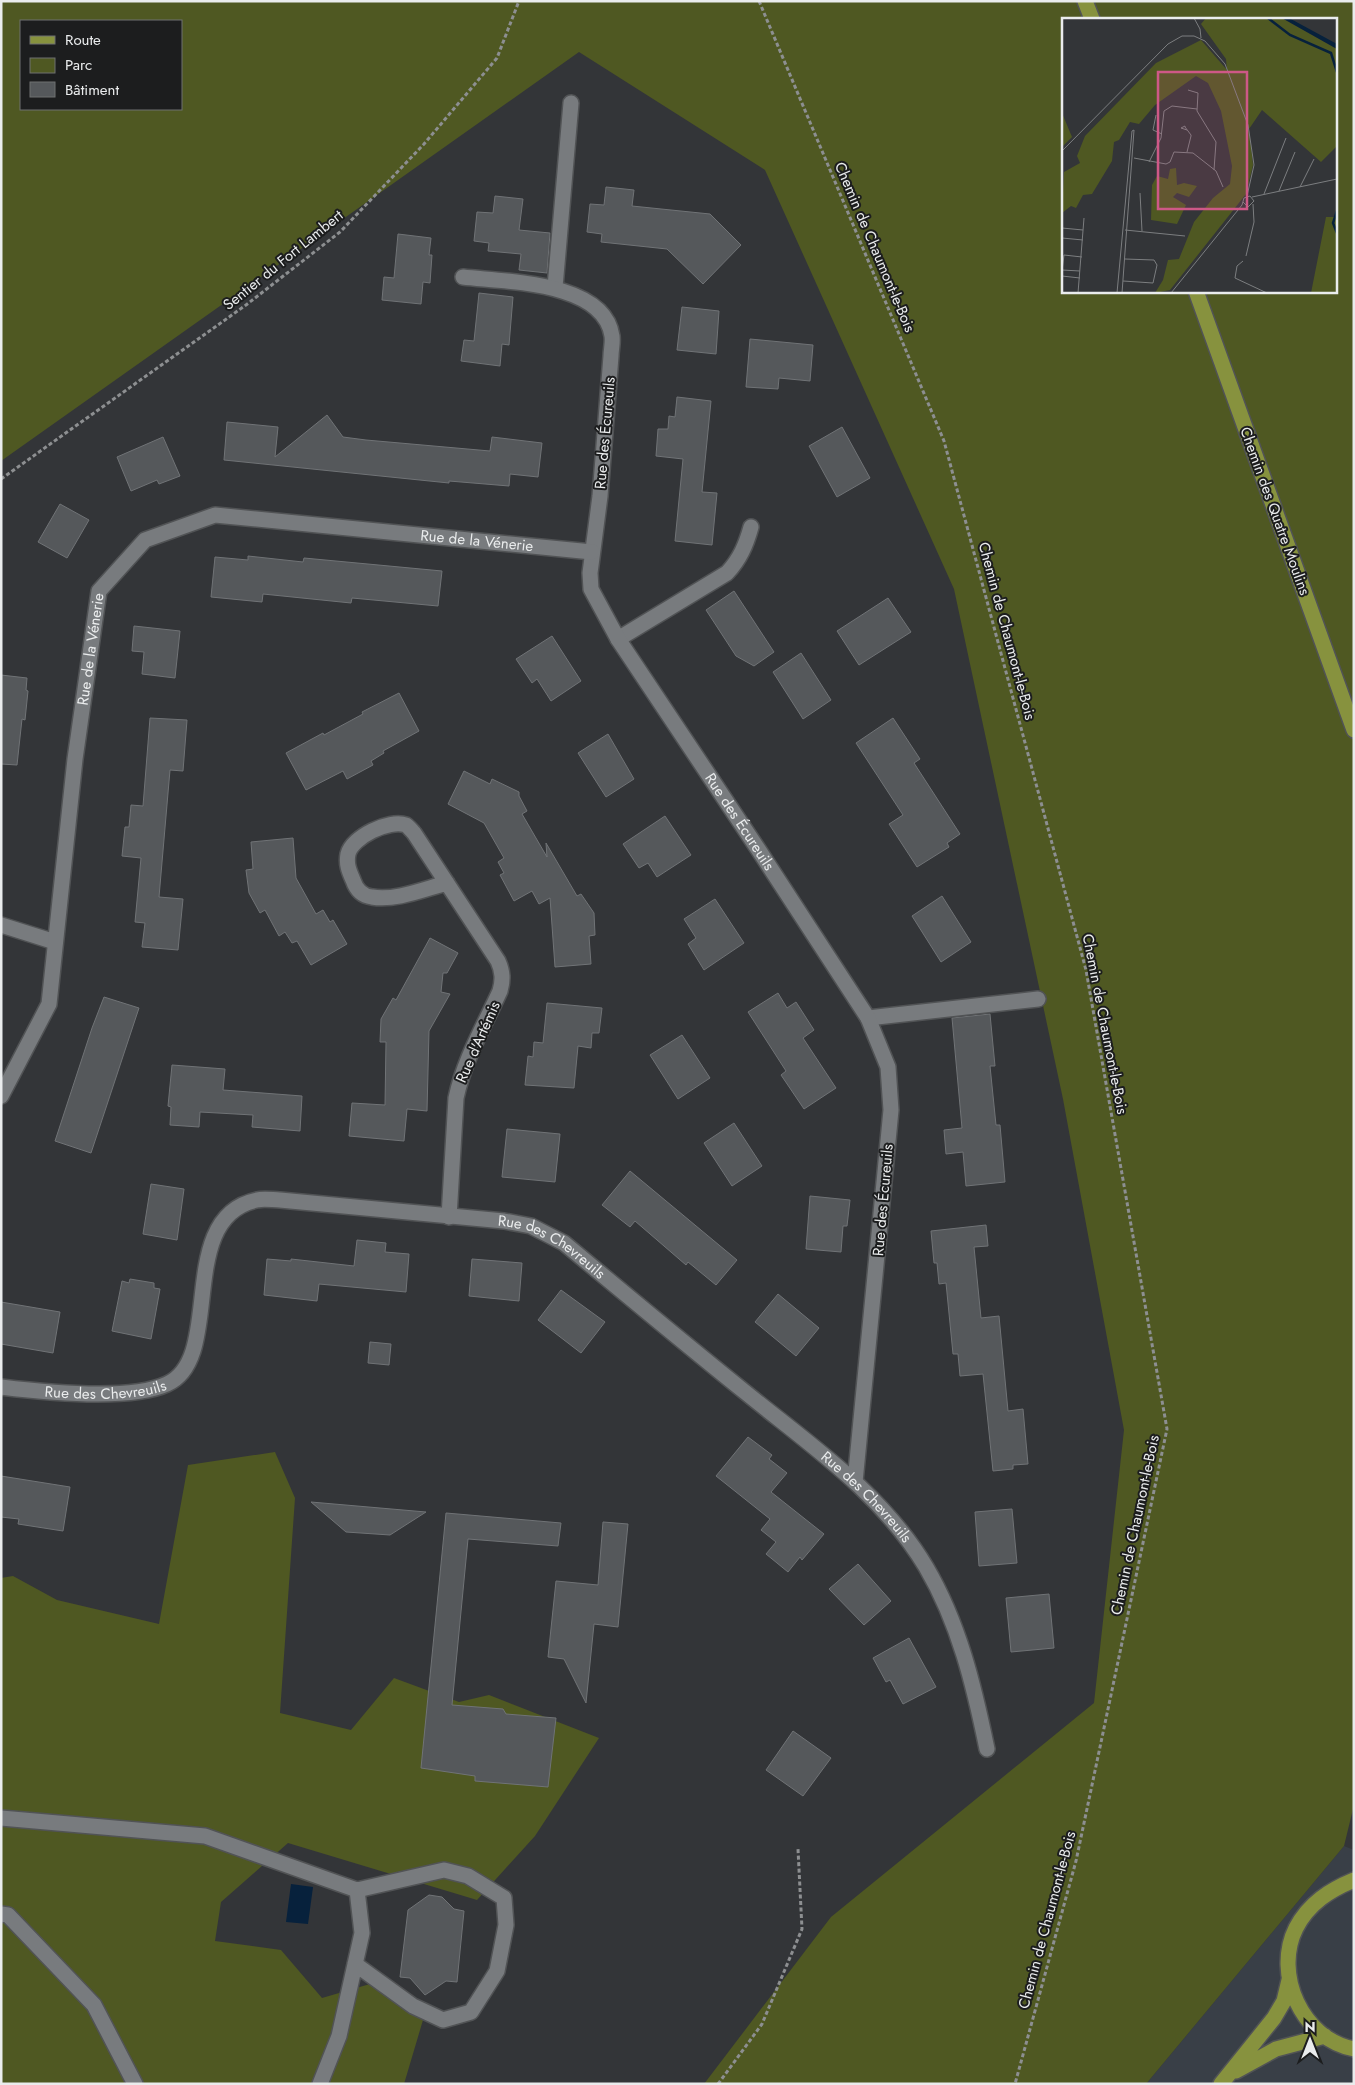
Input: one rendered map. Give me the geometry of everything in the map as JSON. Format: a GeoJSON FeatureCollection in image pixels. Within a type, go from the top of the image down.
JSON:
{"type":"FeatureCollection","features":[{"type":"Feature","properties":{"kind":"main road"},"geometry":{"type":"LineString","coordinates":[[1085,1],[1092,18]]}},
{"type":"Feature","properties":{"kind":"main road","name":"Chemin des Quatre Moulins"},"geometry":{"type":"LineString","coordinates":[[1196,292],[1354,730]]}},
{"type":"Feature","properties":{"kind":"main road"},"geometry":{"type":"LineString","coordinates":[[1226,2079],[1274,2018],[1284,2001],[1289,1978],[1289,1953],[1296,1928],[1310,1907],[1330,1890],[1354,1880]]}},
{"type":"Feature","properties":{"kind":"main road"},"geometry":{"type":"LineString","coordinates":[[1289,1978],[1296,2001],[1308,2020],[1325,2036],[1354,2049]]}},
{"type":"Feature","properties":{"kind":"main road"},"geometry":{"type":"LineString","coordinates":[[1226,2079],[1276,2049],[1325,2036]]}},
{"type":"Feature","properties":{"kind":"street"},"geometry":{"type":"LineString","coordinates":[[555,287],[571,103]]}},
{"type":"Feature","properties":{"kind":"street","name":"Rue des Écureuils"},"geometry":{"type":"LineString","coordinates":[[463,277],[555,287],[578,296],[595,306],[607,322],[612,336],[600,496],[592,552],[590,589],[618,639],[868,1018],[888,1067],[891,1110],[856,1482]]}},
{"type":"Feature","properties":{"kind":"street","name":"Rue de la Vénerie"},"geometry":{"type":"LineString","coordinates":[[1,1096],[49,1004],[75,759],[99,591],[145,540],[215,515],[592,552]]}},
{"type":"Feature","properties":{"kind":"street"},"geometry":{"type":"LineString","coordinates":[[618,639],[727,573],[737,562],[745,548],[751,527]]}},
{"type":"Feature","properties":{"kind":"street","name":"Rue d'Artémis"},"geometry":{"type":"LineString","coordinates":[[447,883],[391,897],[363,895],[355,886],[347,868],[348,853],[354,842],[373,830],[393,824],[406,825],[414,833],[447,883],[498,961],[502,970],[503,981],[500,991],[468,1059],[457,1090],[449,1217]]}},
{"type":"Feature","properties":{"kind":"street"},"geometry":{"type":"LineString","coordinates":[[1,925],[55,942]]}},
{"type":"Feature","properties":{"kind":"street"},"geometry":{"type":"LineString","coordinates":[[868,1018],[1038,999]]}},
{"type":"Feature","properties":{"kind":"street","name":"Rue des Chevreuils"},"geometry":{"type":"LineString","coordinates":[[1,1387],[59,1392],[119,1393],[150,1390],[167,1384],[179,1376],[188,1363],[194,1345],[209,1254],[216,1230],[225,1217],[239,1207],[258,1200],[280,1200],[504,1221],[531,1226],[564,1243],[856,1482],[883,1510],[907,1538],[926,1567],[943,1601],[962,1645],[976,1694],[987,1749]]}},
{"type":"Feature","properties":{"kind":"street"},"geometry":{"type":"LineString","coordinates":[[1,1818],[205,1836],[357,1890],[444,1870],[468,1876],[504,1898],[506,1925],[497,1972],[470,2012],[443,2020],[413,2006],[355,1964]]}},
{"type":"Feature","properties":{"kind":"street"},"geometry":{"type":"LineString","coordinates":[[320,2084],[339,2036],[362,1933],[357,1890]]}},
{"type":"Feature","properties":{"kind":"street"},"geometry":{"type":"LineString","coordinates":[[1,1914],[8,1915],[94,2004],[135,2084]]}},
{"type":"Feature","properties":{"kind":"path","name":"Sentier du Fort Lambert"},"geometry":{"type":"LineString","coordinates":[[1,479],[246,305],[340,232],[424,144],[497,58],[519,1]]}},
{"type":"Feature","properties":{"kind":"path","name":"Chemin de Chaumont-le-Bois"},"geometry":{"type":"LineString","coordinates":[[760,1],[944,441],[1086,970],[1167,1429],[1076,1861],[1015,2084]]}},
{"type":"Feature","properties":{"kind":"path"},"geometry":{"type":"LineString","coordinates":[[718,2084],[762,2024],[802,1929],[798,1849]]}},
{"type":"Feature","properties":{"kind":"shaded area"},"geometry":{"type":"Polygon","coordinates":[[[1344,1846],[1354,1850],[1354,2084],[1146,2084],[1344,1846]]]}},
{"type":"Feature","properties":{"kind":"green space"},"geometry":{"type":"Polygon","coordinates":[[[1,1],[1354,1],[1354,1805],[1344,1846],[1146,2084],[704,2084],[831,1917],[1094,1703],[1124,1430],[1063,1099],[954,589],[765,170],[579,52],[1,461],[1,1]]]}},
{"type":"Feature","properties":{"kind":"green space"},"geometry":{"type":"Polygon","coordinates":[[[275,1452],[295,1498],[280,1713],[351,1730],[394,1678],[459,1702],[489,1695],[599,1738],[535,1836],[477,1900],[288,1843],[221,1902],[215,1941],[281,1950],[322,1998],[370,1984],[423,2020],[404,2084],[1,2084],[1,1578],[13,1576],[57,1600],[159,1624],[188,1465],[275,1452]]]}},
{"type":"Feature","properties":{"kind":"water"},"geometry":{"type":"Polygon","coordinates":[[[291,1884],[313,1887],[308,1924],[286,1922],[291,1884]]]}},
{"type":"Feature","properties":{"kind":"building"},"geometry":{"type":"Polygon","coordinates":[[[606,187],[634,190],[632,206],[710,214],[741,245],[703,284],[667,249],[601,242],[602,234],[587,232],[590,204],[604,205],[606,187]]]}},
{"type":"Feature","properties":{"kind":"building"},"geometry":{"type":"Polygon","coordinates":[[[495,196],[523,199],[519,230],[550,233],[547,273],[519,270],[521,254],[488,251],[489,243],[474,241],[477,212],[493,213],[495,196]]]}},
{"type":"Feature","properties":{"kind":"building"},"geometry":{"type":"Polygon","coordinates":[[[398,234],[431,238],[429,255],[432,255],[430,283],[423,282],[421,304],[382,300],[384,277],[394,278],[398,234]]]}},
{"type":"Feature","properties":{"kind":"building"},"geometry":{"type":"Polygon","coordinates":[[[479,293],[513,297],[509,345],[502,344],[500,366],[461,361],[464,340],[474,341],[479,293]]]}},
{"type":"Feature","properties":{"kind":"building"},"geometry":{"type":"Polygon","coordinates":[[[682,307],[719,311],[716,354],[677,350],[682,307]]]}},
{"type":"Feature","properties":{"kind":"building"},"geometry":{"type":"Polygon","coordinates":[[[750,339],[813,345],[810,381],[779,378],[778,389],[746,387],[750,339]]]}},
{"type":"Feature","properties":{"kind":"building"},"geometry":{"type":"Polygon","coordinates":[[[677,397],[711,401],[702,492],[717,493],[712,545],[675,541],[683,459],[656,456],[658,429],[668,429],[669,416],[675,417],[677,397]]]}},
{"type":"Feature","properties":{"kind":"building"},"geometry":{"type":"Polygon","coordinates":[[[327,415],[343,437],[366,440],[490,451],[492,437],[542,443],[538,477],[510,474],[509,486],[449,481],[449,483],[224,460],[227,422],[278,427],[275,457],[327,415]]]}},
{"type":"Feature","properties":{"kind":"building"},"geometry":{"type":"Polygon","coordinates":[[[842,427],[870,478],[837,497],[809,446],[842,427]]]}},
{"type":"Feature","properties":{"kind":"building"},"geometry":{"type":"Polygon","coordinates":[[[163,437],[180,476],[159,484],[157,480],[131,491],[117,457],[163,437]]]}},
{"type":"Feature","properties":{"kind":"building"},"geometry":{"type":"Polygon","coordinates":[[[60,504],[89,520],[67,558],[38,542],[60,504]]]}},
{"type":"Feature","properties":{"kind":"building"},"geometry":{"type":"Polygon","coordinates":[[[248,556],[303,562],[304,558],[442,571],[438,606],[352,598],[351,603],[263,594],[262,602],[211,597],[215,557],[248,560],[248,556]]]}},
{"type":"Feature","properties":{"kind":"building"},"geometry":{"type":"Polygon","coordinates":[[[734,591],[774,652],[754,666],[736,656],[706,610],[734,591]]]}},
{"type":"Feature","properties":{"kind":"building"},"geometry":{"type":"Polygon","coordinates":[[[888,598],[911,632],[859,665],[837,631],[888,598]]]}},
{"type":"Feature","properties":{"kind":"building"},"geometry":{"type":"Polygon","coordinates":[[[134,626],[180,631],[175,678],[142,674],[144,652],[132,651],[134,626]]]}},
{"type":"Feature","properties":{"kind":"building"},"geometry":{"type":"Polygon","coordinates":[[[552,636],[581,681],[551,701],[537,679],[532,683],[516,659],[552,636]]]}},
{"type":"Feature","properties":{"kind":"building"},"geometry":{"type":"Polygon","coordinates":[[[801,653],[831,700],[803,719],[773,672],[801,653]]]}},
{"type":"Feature","properties":{"kind":"building"},"geometry":{"type":"Polygon","coordinates":[[[1,675],[27,678],[26,690],[28,691],[25,720],[22,719],[17,765],[1,764],[1,675]]]}},
{"type":"Feature","properties":{"kind":"building"},"geometry":{"type":"Polygon","coordinates":[[[399,693],[419,731],[383,751],[384,753],[371,761],[373,765],[347,779],[343,771],[306,790],[286,753],[323,733],[324,735],[363,714],[362,712],[399,693]]]}},
{"type":"Feature","properties":{"kind":"building"},"geometry":{"type":"Polygon","coordinates":[[[150,718],[187,720],[183,771],[170,770],[159,897],[183,899],[178,950],[142,947],[145,923],[135,922],[141,858],[122,856],[125,827],[129,827],[131,805],[143,806],[150,718]]]}},
{"type":"Feature","properties":{"kind":"building"},"geometry":{"type":"Polygon","coordinates":[[[893,718],[920,759],[914,763],[960,834],[947,843],[949,847],[917,867],[889,824],[903,815],[856,743],[893,718]]]}},
{"type":"Feature","properties":{"kind":"building"},"geometry":{"type":"Polygon","coordinates":[[[608,734],[634,779],[606,797],[578,753],[608,734]]]}},
{"type":"Feature","properties":{"kind":"building"},"geometry":{"type":"Polygon","coordinates":[[[464,771],[490,784],[492,779],[519,792],[519,796],[527,811],[522,814],[547,857],[546,843],[577,896],[581,894],[594,913],[595,935],[589,936],[591,964],[555,967],[550,898],[539,904],[532,891],[514,901],[500,875],[504,873],[498,862],[504,858],[484,823],[448,804],[464,771]]]}},
{"type":"Feature","properties":{"kind":"building"},"geometry":{"type":"Polygon","coordinates":[[[665,816],[691,855],[657,877],[648,863],[639,868],[623,844],[665,816]]]}},
{"type":"Feature","properties":{"kind":"building"},"geometry":{"type":"Polygon","coordinates":[[[293,838],[296,878],[316,914],[323,910],[330,922],[333,920],[347,944],[311,965],[297,941],[292,943],[285,932],[279,936],[265,910],[260,913],[249,893],[246,870],[253,869],[251,842],[293,838]]]}},
{"type":"Feature","properties":{"kind":"building"},"geometry":{"type":"Polygon","coordinates":[[[942,896],[971,942],[941,962],[912,916],[942,896]]]}},
{"type":"Feature","properties":{"kind":"building"},"geometry":{"type":"Polygon","coordinates":[[[715,899],[744,943],[704,970],[688,944],[696,938],[684,919],[715,899]]]}},
{"type":"Feature","properties":{"kind":"building"},"geometry":{"type":"Polygon","coordinates":[[[430,938],[458,953],[447,973],[443,973],[441,992],[450,994],[429,1031],[427,1111],[407,1109],[404,1141],[349,1136],[352,1103],[385,1105],[386,1042],[380,1042],[381,1019],[393,998],[396,1000],[430,938]]]}},
{"type":"Feature","properties":{"kind":"building"},"geometry":{"type":"Polygon","coordinates":[[[778,993],[787,1008],[796,1002],[814,1030],[803,1038],[836,1088],[804,1109],[781,1075],[786,1071],[748,1012],[778,993]]]}},
{"type":"Feature","properties":{"kind":"building"},"geometry":{"type":"Polygon","coordinates":[[[104,997],[139,1008],[91,1153],[55,1141],[104,997]]]}},
{"type":"Feature","properties":{"kind":"building"},"geometry":{"type":"Polygon","coordinates":[[[547,1003],[602,1008],[599,1033],[592,1033],[591,1048],[578,1046],[574,1088],[525,1085],[528,1056],[533,1057],[534,1042],[543,1043],[547,1003]]]}},
{"type":"Feature","properties":{"kind":"building"},"geometry":{"type":"Polygon","coordinates":[[[990,1014],[995,1066],[990,1066],[996,1125],[1000,1125],[1005,1182],[966,1186],[963,1152],[946,1154],[944,1130],[962,1128],[952,1018],[990,1014]]]}},
{"type":"Feature","properties":{"kind":"building"},"geometry":{"type":"Polygon","coordinates":[[[682,1035],[710,1078],[678,1099],[650,1055],[682,1035]]]}},
{"type":"Feature","properties":{"kind":"building"},"geometry":{"type":"Polygon","coordinates":[[[172,1065],[225,1069],[223,1090],[302,1096],[300,1131],[252,1127],[253,1115],[200,1112],[199,1127],[170,1125],[171,1107],[168,1106],[172,1065]]]}},
{"type":"Feature","properties":{"kind":"building"},"geometry":{"type":"Polygon","coordinates":[[[734,1123],[762,1166],[732,1186],[704,1143],[734,1123]]]}},
{"type":"Feature","properties":{"kind":"building"},"geometry":{"type":"Polygon","coordinates":[[[507,1129],[560,1134],[555,1182],[502,1177],[507,1129]]]}},
{"type":"Feature","properties":{"kind":"building"},"geometry":{"type":"Polygon","coordinates":[[[630,1171],[737,1260],[716,1285],[688,1262],[686,1265],[635,1221],[630,1227],[602,1205],[630,1171]]]}},
{"type":"Feature","properties":{"kind":"building"},"geometry":{"type":"Polygon","coordinates":[[[151,1184],[184,1189],[177,1240],[143,1234],[151,1184]]]}},
{"type":"Feature","properties":{"kind":"building"},"geometry":{"type":"Polygon","coordinates":[[[810,1196],[850,1200],[847,1226],[843,1226],[841,1252],[806,1249],[810,1196]]]}},
{"type":"Feature","properties":{"kind":"building"},"geometry":{"type":"Polygon","coordinates":[[[986,1225],[988,1246],[974,1247],[981,1318],[999,1316],[1008,1411],[1023,1409],[1028,1464],[1013,1465],[1013,1469],[993,1471],[983,1374],[960,1376],[958,1354],[953,1354],[946,1283],[939,1284],[937,1263],[934,1263],[931,1231],[986,1225]]]}},
{"type":"Feature","properties":{"kind":"building"},"geometry":{"type":"Polygon","coordinates":[[[357,1240],[386,1243],[385,1252],[409,1254],[406,1292],[319,1284],[317,1301],[264,1295],[267,1259],[291,1261],[291,1259],[354,1266],[357,1240]]]}},
{"type":"Feature","properties":{"kind":"building"},"geometry":{"type":"Polygon","coordinates":[[[472,1259],[522,1263],[519,1301],[469,1296],[472,1259]]]}},
{"type":"Feature","properties":{"kind":"building"},"geometry":{"type":"Polygon","coordinates":[[[130,1279],[154,1283],[154,1288],[160,1289],[151,1339],[112,1331],[122,1281],[129,1283],[130,1279]]]}},
{"type":"Feature","properties":{"kind":"building"},"geometry":{"type":"Polygon","coordinates":[[[561,1290],[605,1322],[581,1353],[538,1320],[561,1290]]]}},
{"type":"Feature","properties":{"kind":"building"},"geometry":{"type":"Polygon","coordinates":[[[778,1294],[819,1328],[796,1356],[755,1322],[778,1294]]]}},
{"type":"Feature","properties":{"kind":"building"},"geometry":{"type":"Polygon","coordinates":[[[1,1302],[60,1312],[53,1353],[1,1344],[1,1302]]]}},
{"type":"Feature","properties":{"kind":"building"},"geometry":{"type":"Polygon","coordinates":[[[370,1342],[391,1344],[389,1365],[368,1363],[370,1342]]]}},
{"type":"Feature","properties":{"kind":"building"},"geometry":{"type":"Polygon","coordinates":[[[748,1437],[772,1455],[769,1459],[787,1473],[771,1492],[824,1534],[802,1560],[800,1557],[788,1572],[766,1554],[776,1542],[761,1530],[770,1519],[716,1476],[748,1437]]]}},
{"type":"Feature","properties":{"kind":"building"},"geometry":{"type":"Polygon","coordinates":[[[1,1476],[70,1487],[63,1531],[18,1524],[19,1519],[1,1517],[1,1476]]]}},
{"type":"Feature","properties":{"kind":"building"},"geometry":{"type":"Polygon","coordinates":[[[311,1502],[426,1512],[390,1535],[346,1532],[311,1502]]]}},
{"type":"Feature","properties":{"kind":"building"},"geometry":{"type":"Polygon","coordinates":[[[1012,1509],[1017,1563],[979,1566],[975,1512],[1012,1509]]]}},
{"type":"Feature","properties":{"kind":"building"},"geometry":{"type":"Polygon","coordinates":[[[446,1513],[561,1523],[558,1546],[468,1539],[452,1705],[503,1709],[506,1714],[556,1718],[548,1787],[475,1781],[475,1776],[421,1768],[446,1513]]]}},
{"type":"Feature","properties":{"kind":"building"},"geometry":{"type":"Polygon","coordinates":[[[603,1522],[628,1524],[618,1627],[594,1624],[586,1703],[564,1659],[548,1657],[556,1581],[598,1585],[603,1522]]]}},
{"type":"Feature","properties":{"kind":"building"},"geometry":{"type":"Polygon","coordinates":[[[858,1564],[891,1601],[864,1625],[829,1589],[858,1564]]]}},
{"type":"Feature","properties":{"kind":"building"},"geometry":{"type":"Polygon","coordinates":[[[1049,1594],[1054,1648],[1011,1652],[1006,1598],[1049,1594]]]}},
{"type":"Feature","properties":{"kind":"building"},"geometry":{"type":"Polygon","coordinates":[[[909,1638],[936,1687],[903,1704],[890,1680],[886,1682],[873,1658],[909,1638]]]}},
{"type":"Feature","properties":{"kind":"building"},"geometry":{"type":"Polygon","coordinates":[[[793,1731],[831,1758],[803,1796],[766,1770],[793,1731]]]}},
{"type":"Feature","properties":{"kind":"building"},"geometry":{"type":"Polygon","coordinates":[[[429,1895],[442,1897],[454,1909],[464,1911],[457,1982],[446,1981],[425,1995],[410,1978],[400,1977],[408,1910],[429,1895]]]}}]}
